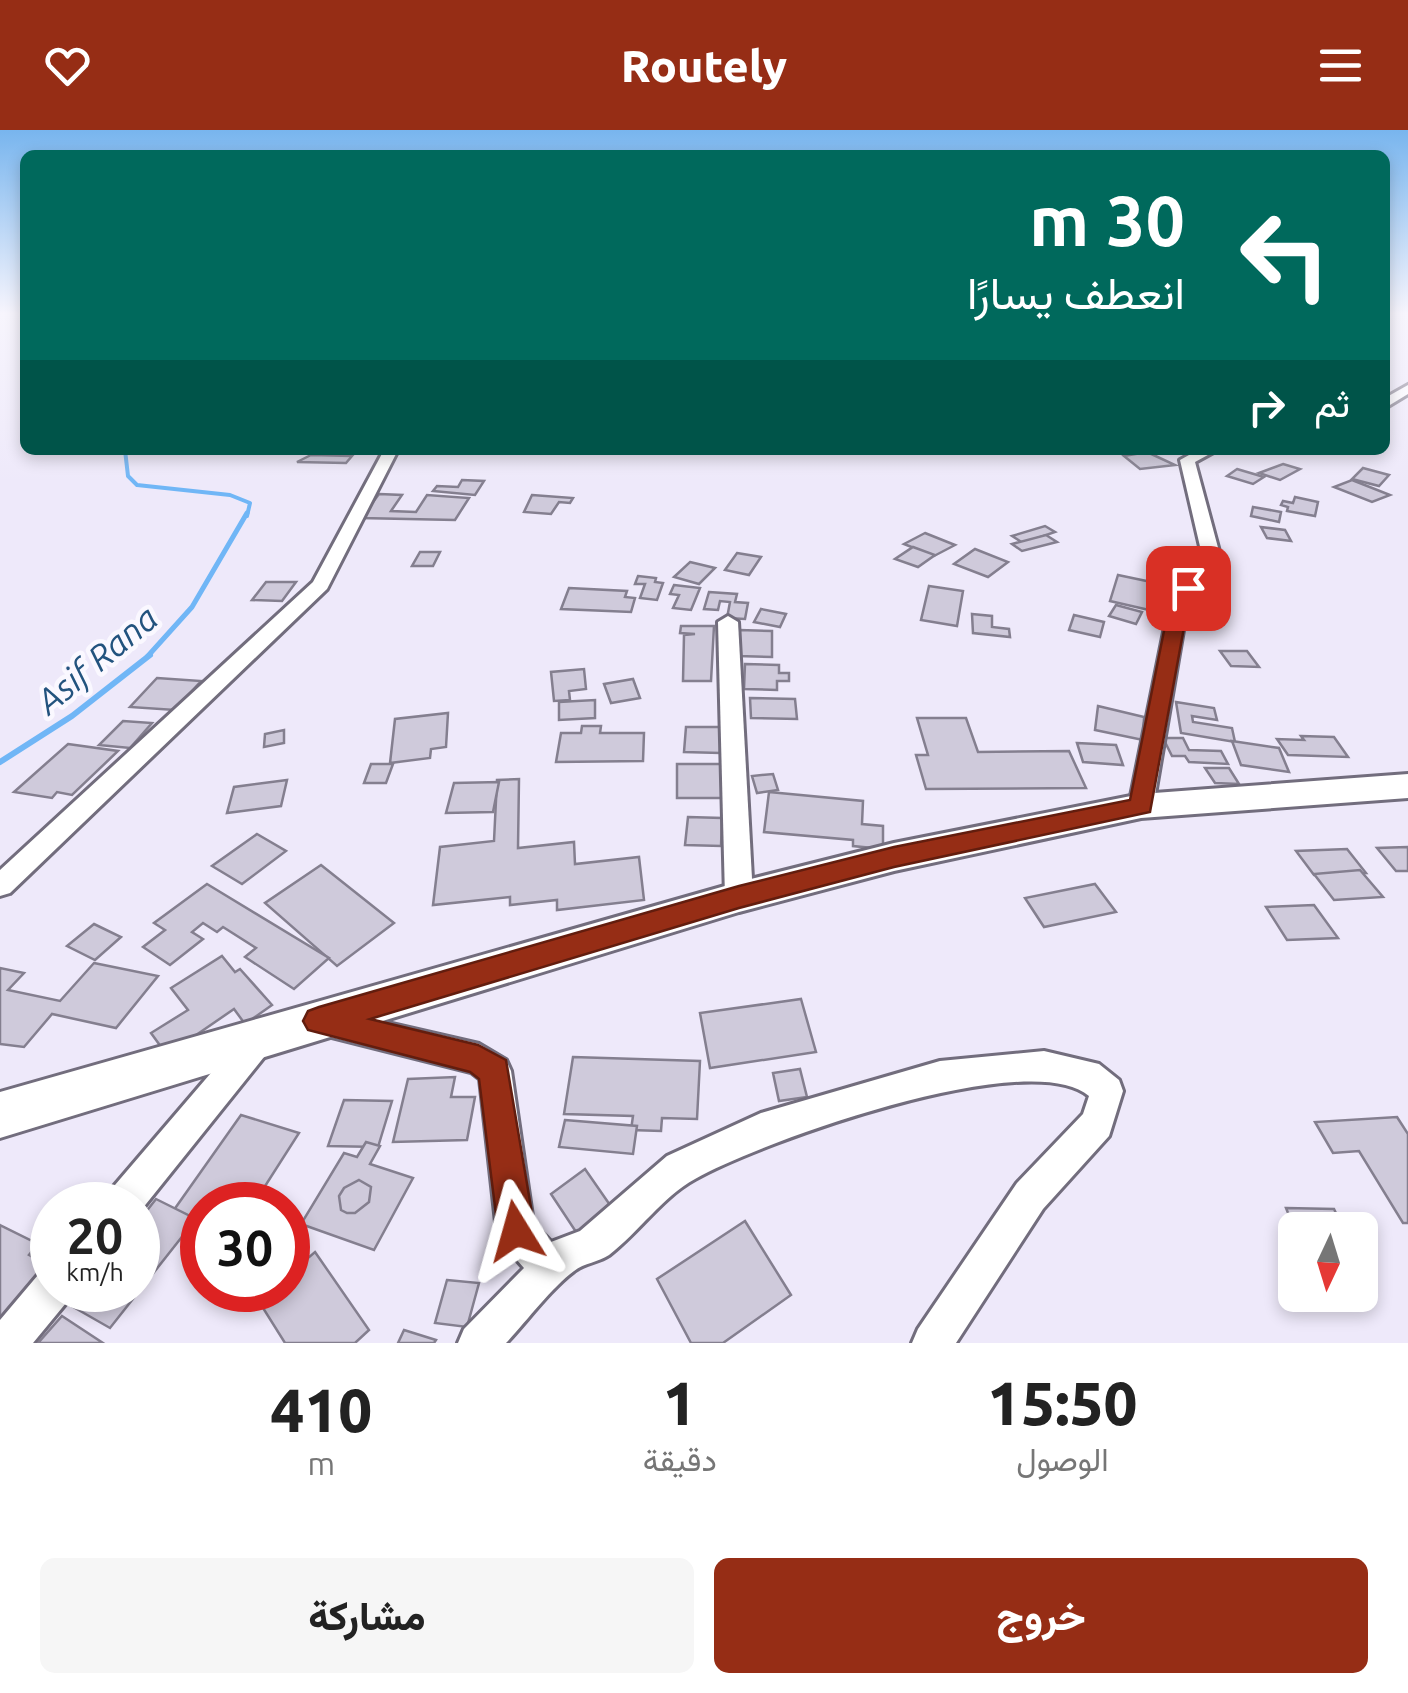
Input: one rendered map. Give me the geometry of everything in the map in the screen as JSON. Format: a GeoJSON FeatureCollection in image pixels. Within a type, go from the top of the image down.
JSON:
{"type":"FeatureCollection","features":[{"type":"Feature","properties":{"kind":"main road"},"geometry":{"type":"LineString","coordinates":[[0,1115],[739,897],[894,857],[1141,806],[1408,786]]}},
{"type":"Feature","properties":{"kind":"street"},"geometry":{"type":"LineString","coordinates":[[0,886],[320,585],[388,455]]}},
{"type":"Feature","properties":{"kind":"street"},"geometry":{"type":"LineString","coordinates":[[1141,806],[1178,606],[1211,555],[1187,460],[1198,455]]}},
{"type":"Feature","properties":{"kind":"street"},"geometry":{"type":"LineString","coordinates":[[728,622],[739,897]]}},
{"type":"Feature","properties":{"kind":"street"},"geometry":{"type":"LineString","coordinates":[[319,1021],[478,1060],[494,1071],[516,1231],[545,1264],[593,1244],[679,1168],[761,1130],[940,1076],[1044,1066],[1088,1075],[1107,1091],[1097,1124],[1030,1196],[932,1343]]}},
{"type":"Feature","properties":{"kind":"street"},"geometry":{"type":"LineString","coordinates":[[141,1182],[260,1038]]}},
{"type":"Feature","properties":{"kind":"street"},"geometry":{"type":"LineString","coordinates":[[478,1343],[562,1257]]}},
{"type":"Feature","properties":{"kind":"street"},"geometry":{"type":"LineString","coordinates":[[8,1343],[33,1312]]}},
{"type":"Feature","properties":{"kind":"building"},"geometry":{"type":"Polygon","coordinates":[[[311,455],[352,456],[346,463],[297,462],[311,455]]]}},
{"type":"Feature","properties":{"kind":"building"},"geometry":{"type":"Polygon","coordinates":[[[1153,455],[1175,465],[1140,469],[1124,456],[1153,455]]]}},
{"type":"Feature","properties":{"kind":"building"},"geometry":{"type":"Polygon","coordinates":[[[1283,464],[1300,469],[1280,480],[1259,473],[1283,464]]]}},
{"type":"Feature","properties":{"kind":"building"},"geometry":{"type":"Polygon","coordinates":[[[1363,468],[1389,475],[1379,486],[1352,479],[1363,468]]]}},
{"type":"Feature","properties":{"kind":"building"},"geometry":{"type":"Polygon","coordinates":[[[1237,469],[1264,477],[1253,484],[1227,476],[1237,469]]]}},
{"type":"Feature","properties":{"kind":"building"},"geometry":{"type":"Polygon","coordinates":[[[462,480],[484,481],[475,495],[433,491],[437,486],[458,487],[462,480]]]}},
{"type":"Feature","properties":{"kind":"building"},"geometry":{"type":"Polygon","coordinates":[[[1352,480],[1390,495],[1372,502],[1334,487],[1352,480]]]}},
{"type":"Feature","properties":{"kind":"building"},"geometry":{"type":"Polygon","coordinates":[[[379,494],[402,495],[391,511],[416,512],[427,495],[469,498],[455,520],[361,518],[379,494]]]}},
{"type":"Feature","properties":{"kind":"building"},"geometry":{"type":"Polygon","coordinates":[[[532,495],[573,498],[570,503],[559,502],[551,514],[524,512],[532,495]]]}},
{"type":"Feature","properties":{"kind":"building"},"geometry":{"type":"Polygon","coordinates":[[[1295,497],[1318,502],[1315,516],[1287,511],[1288,507],[1281,505],[1283,501],[1293,503],[1295,497]]]}},
{"type":"Feature","properties":{"kind":"building"},"geometry":{"type":"Polygon","coordinates":[[[1253,507],[1281,512],[1279,522],[1251,516],[1253,507]]]}},
{"type":"Feature","properties":{"kind":"building"},"geometry":{"type":"Polygon","coordinates":[[[1045,526],[1055,532],[1023,543],[1012,536],[1045,526]]]}},
{"type":"Feature","properties":{"kind":"building"},"geometry":{"type":"Polygon","coordinates":[[[1261,527],[1285,530],[1291,541],[1267,538],[1261,527]]]}},
{"type":"Feature","properties":{"kind":"building"},"geometry":{"type":"Polygon","coordinates":[[[925,533],[955,545],[934,556],[904,544],[925,533]]]}},
{"type":"Feature","properties":{"kind":"building"},"geometry":{"type":"Polygon","coordinates":[[[1046,535],[1057,542],[1022,551],[1012,544],[1046,535]]]}},
{"type":"Feature","properties":{"kind":"building"},"geometry":{"type":"Polygon","coordinates":[[[913,547],[935,555],[918,567],[895,559],[913,547]]]}},
{"type":"Feature","properties":{"kind":"building"},"geometry":{"type":"Polygon","coordinates":[[[975,549],[1008,562],[988,577],[954,564],[975,549]]]}},
{"type":"Feature","properties":{"kind":"building"},"geometry":{"type":"Polygon","coordinates":[[[420,552],[440,552],[433,566],[412,566],[420,552]]]}},
{"type":"Feature","properties":{"kind":"building"},"geometry":{"type":"Polygon","coordinates":[[[737,553],[761,557],[749,575],[725,570],[737,553]]]}},
{"type":"Feature","properties":{"kind":"building"},"geometry":{"type":"Polygon","coordinates":[[[690,562],[715,568],[699,584],[674,577],[690,562]]]}},
{"type":"Feature","properties":{"kind":"building"},"geometry":{"type":"Polygon","coordinates":[[[1118,575],[1156,583],[1149,610],[1110,601],[1118,575]]]}},
{"type":"Feature","properties":{"kind":"building"},"geometry":{"type":"Polygon","coordinates":[[[638,576],[663,583],[657,600],[640,598],[645,584],[635,584],[638,576]]]}},
{"type":"Feature","properties":{"kind":"building"},"geometry":{"type":"Polygon","coordinates":[[[266,582],[296,582],[282,601],[252,600],[266,582]]]}},
{"type":"Feature","properties":{"kind":"building"},"geometry":{"type":"Polygon","coordinates":[[[674,585],[700,588],[691,610],[673,608],[679,595],[670,594],[674,585]]]}},
{"type":"Feature","properties":{"kind":"building"},"geometry":{"type":"Polygon","coordinates":[[[929,586],[963,591],[957,626],[921,620],[929,586]]]}},
{"type":"Feature","properties":{"kind":"building"},"geometry":{"type":"Polygon","coordinates":[[[569,588],[627,591],[625,597],[635,598],[631,612],[561,609],[569,588]]]}},
{"type":"Feature","properties":{"kind":"building"},"geometry":{"type":"Polygon","coordinates":[[[709,592],[737,594],[735,602],[748,603],[745,619],[727,618],[730,602],[720,601],[718,610],[704,609],[709,592]]]}},
{"type":"Feature","properties":{"kind":"building"},"geometry":{"type":"Polygon","coordinates":[[[1116,605],[1142,612],[1136,624],[1109,616],[1116,605]]]}},
{"type":"Feature","properties":{"kind":"building"},"geometry":{"type":"Polygon","coordinates":[[[761,609],[786,614],[780,627],[754,622],[761,609]]]}},
{"type":"Feature","properties":{"kind":"building"},"geometry":{"type":"Polygon","coordinates":[[[972,614],[992,616],[992,627],[1009,629],[1010,637],[973,633],[972,614]]]}},
{"type":"Feature","properties":{"kind":"building"},"geometry":{"type":"Polygon","coordinates":[[[1074,615],[1104,622],[1100,637],[1069,630],[1074,615]]]}},
{"type":"Feature","properties":{"kind":"building"},"geometry":{"type":"Polygon","coordinates":[[[681,626],[714,626],[711,681],[683,681],[684,635],[695,634],[680,633],[681,626]]]}},
{"type":"Feature","properties":{"kind":"building"},"geometry":{"type":"Polygon","coordinates":[[[739,630],[772,631],[772,657],[738,656],[739,630]]]}},
{"type":"Feature","properties":{"kind":"building"},"geometry":{"type":"Polygon","coordinates":[[[1220,651],[1247,651],[1259,667],[1231,666],[1220,651]]]}},
{"type":"Feature","properties":{"kind":"building"},"geometry":{"type":"Polygon","coordinates":[[[745,664],[779,665],[779,673],[789,673],[789,681],[777,681],[777,690],[744,689],[745,664]]]}},
{"type":"Feature","properties":{"kind":"building"},"geometry":{"type":"Polygon","coordinates":[[[584,669],[586,689],[569,691],[570,700],[554,701],[551,672],[584,669]]]}},
{"type":"Feature","properties":{"kind":"building"},"geometry":{"type":"Polygon","coordinates":[[[157,678],[201,681],[175,710],[130,707],[157,678]]]}},
{"type":"Feature","properties":{"kind":"building"},"geometry":{"type":"Polygon","coordinates":[[[633,679],[640,698],[611,703],[604,684],[633,679]]]}},
{"type":"Feature","properties":{"kind":"building"},"geometry":{"type":"Polygon","coordinates":[[[750,698],[795,699],[797,719],[751,718],[750,698]]]}},
{"type":"Feature","properties":{"kind":"building"},"geometry":{"type":"Polygon","coordinates":[[[595,700],[595,718],[559,720],[559,702],[595,700]]]}},
{"type":"Feature","properties":{"kind":"building"},"geometry":{"type":"Polygon","coordinates":[[[1176,702],[1214,708],[1217,720],[1192,716],[1193,722],[1232,728],[1235,742],[1181,733],[1176,702]]]}},
{"type":"Feature","properties":{"kind":"building"},"geometry":{"type":"Polygon","coordinates":[[[1098,706],[1144,717],[1143,740],[1095,730],[1098,706]]]}},
{"type":"Feature","properties":{"kind":"building"},"geometry":{"type":"Polygon","coordinates":[[[448,713],[446,747],[431,749],[430,758],[390,763],[395,719],[448,713]]]}},
{"type":"Feature","properties":{"kind":"building"},"geometry":{"type":"Polygon","coordinates":[[[917,718],[966,718],[978,752],[1069,751],[1086,788],[926,789],[916,755],[928,755],[917,718]]]}},
{"type":"Feature","properties":{"kind":"building"},"geometry":{"type":"Polygon","coordinates":[[[123,721],[152,723],[130,748],[99,745],[123,721]]]}},
{"type":"Feature","properties":{"kind":"building"},"geometry":{"type":"Polygon","coordinates":[[[582,726],[601,726],[600,733],[644,733],[643,761],[556,762],[561,733],[581,733],[582,726]]]}},
{"type":"Feature","properties":{"kind":"building"},"geometry":{"type":"Polygon","coordinates":[[[686,727],[721,727],[720,753],[684,752],[686,727]]]}},
{"type":"Feature","properties":{"kind":"building"},"geometry":{"type":"Polygon","coordinates":[[[284,730],[284,743],[264,747],[265,734],[284,730]]]}},
{"type":"Feature","properties":{"kind":"building"},"geometry":{"type":"Polygon","coordinates":[[[1301,736],[1334,737],[1348,757],[1288,755],[1277,739],[1304,740],[1301,736]]]}},
{"type":"Feature","properties":{"kind":"building"},"geometry":{"type":"Polygon","coordinates":[[[1163,738],[1183,738],[1189,750],[1221,751],[1228,764],[1189,762],[1185,756],[1172,756],[1163,738]]]}},
{"type":"Feature","properties":{"kind":"building"},"geometry":{"type":"Polygon","coordinates":[[[1232,741],[1279,748],[1289,772],[1241,765],[1232,741]]]}},
{"type":"Feature","properties":{"kind":"building"},"geometry":{"type":"Polygon","coordinates":[[[1077,743],[1116,745],[1123,765],[1083,762],[1077,743]]]}},
{"type":"Feature","properties":{"kind":"building"},"geometry":{"type":"Polygon","coordinates":[[[68,744],[118,751],[72,795],[57,792],[52,798],[14,792],[68,744]]]}},
{"type":"Feature","properties":{"kind":"building"},"geometry":{"type":"Polygon","coordinates":[[[371,764],[393,764],[386,783],[364,783],[371,764]]]}},
{"type":"Feature","properties":{"kind":"building"},"geometry":{"type":"Polygon","coordinates":[[[677,764],[727,764],[729,798],[677,798],[677,764]]]}},
{"type":"Feature","properties":{"kind":"building"},"geometry":{"type":"Polygon","coordinates":[[[1205,768],[1229,768],[1239,784],[1215,783],[1205,768]]]}},
{"type":"Feature","properties":{"kind":"building"},"geometry":{"type":"Polygon","coordinates":[[[773,774],[778,790],[757,793],[752,776],[773,774]]]}},
{"type":"Feature","properties":{"kind":"building"},"geometry":{"type":"Polygon","coordinates":[[[519,779],[518,848],[574,842],[575,864],[639,857],[644,900],[557,910],[557,900],[510,905],[510,897],[433,905],[440,847],[494,841],[497,780],[519,779]]]}},
{"type":"Feature","properties":{"kind":"building"},"geometry":{"type":"Polygon","coordinates":[[[287,780],[281,806],[227,813],[234,787],[287,780]]]}},
{"type":"Feature","properties":{"kind":"building"},"geometry":{"type":"Polygon","coordinates":[[[499,782],[493,812],[446,813],[454,783],[499,782]]]}},
{"type":"Feature","properties":{"kind":"building"},"geometry":{"type":"Polygon","coordinates":[[[769,792],[863,801],[862,824],[883,826],[883,849],[853,846],[853,840],[764,832],[769,792]]]}},
{"type":"Feature","properties":{"kind":"building"},"geometry":{"type":"Polygon","coordinates":[[[688,817],[722,818],[721,846],[685,845],[688,817]]]}},
{"type":"Feature","properties":{"kind":"building"},"geometry":{"type":"Polygon","coordinates":[[[257,834],[286,851],[242,884],[212,866],[257,834]]]}},
{"type":"Feature","properties":{"kind":"building"},"geometry":{"type":"Polygon","coordinates":[[[1408,847],[1408,871],[1396,871],[1377,848],[1408,847]]]}},
{"type":"Feature","properties":{"kind":"building"},"geometry":{"type":"Polygon","coordinates":[[[1347,849],[1366,873],[1314,875],[1296,851],[1347,849]]]}},
{"type":"Feature","properties":{"kind":"building"},"geometry":{"type":"Polygon","coordinates":[[[321,865],[394,923],[337,966],[265,903],[321,865]]]}},
{"type":"Feature","properties":{"kind":"building"},"geometry":{"type":"Polygon","coordinates":[[[1360,870],[1383,897],[1334,900],[1314,874],[1360,870]]]}},
{"type":"Feature","properties":{"kind":"building"},"geometry":{"type":"Polygon","coordinates":[[[207,884],[329,958],[294,989],[245,957],[256,948],[223,927],[217,932],[203,923],[192,932],[203,939],[170,965],[143,947],[165,930],[154,923],[207,884]]]}},
{"type":"Feature","properties":{"kind":"building"},"geometry":{"type":"Polygon","coordinates":[[[1095,884],[1116,912],[1044,927],[1025,898],[1095,884]]]}},
{"type":"Feature","properties":{"kind":"building"},"geometry":{"type":"Polygon","coordinates":[[[1314,905],[1338,938],[1287,940],[1266,907],[1314,905]]]}},
{"type":"Feature","properties":{"kind":"building"},"geometry":{"type":"Polygon","coordinates":[[[94,924],[121,937],[95,960],[67,946],[94,924]]]}},
{"type":"Feature","properties":{"kind":"building"},"geometry":{"type":"Polygon","coordinates":[[[222,956],[235,972],[240,969],[272,1005],[245,1024],[234,1009],[167,1055],[151,1033],[188,1010],[171,988],[222,956]]]}},
{"type":"Feature","properties":{"kind":"building"},"geometry":{"type":"Polygon","coordinates":[[[94,963],[158,976],[116,1028],[52,1014],[24,1047],[0,1044],[0,968],[24,973],[8,990],[60,1001],[94,963]]]}},
{"type":"Feature","properties":{"kind":"building"},"geometry":{"type":"Polygon","coordinates":[[[801,999],[816,1052],[710,1068],[700,1013],[801,999]]]}},
{"type":"Feature","properties":{"kind":"building"},"geometry":{"type":"Polygon","coordinates":[[[573,1057],[700,1061],[697,1119],[662,1118],[661,1131],[631,1130],[633,1116],[564,1114],[573,1057]]]}},
{"type":"Feature","properties":{"kind":"building"},"geometry":{"type":"Polygon","coordinates":[[[800,1069],[807,1097],[779,1101],[773,1073],[800,1069]]]}},
{"type":"Feature","properties":{"kind":"building"},"geometry":{"type":"Polygon","coordinates":[[[455,1077],[451,1097],[475,1097],[467,1140],[393,1142],[408,1079],[455,1077]]]}},
{"type":"Feature","properties":{"kind":"building"},"geometry":{"type":"Polygon","coordinates":[[[344,1100],[392,1101],[378,1147],[328,1146],[344,1100]]]}},
{"type":"Feature","properties":{"kind":"building"},"geometry":{"type":"Polygon","coordinates":[[[241,1115],[299,1133],[268,1182],[194,1182],[241,1115]]]}},
{"type":"Feature","properties":{"kind":"building"},"geometry":{"type":"Polygon","coordinates":[[[1397,1117],[1408,1134],[1408,1223],[1403,1223],[1359,1151],[1333,1153],[1315,1122],[1397,1117]]]}},
{"type":"Feature","properties":{"kind":"building"},"geometry":{"type":"Polygon","coordinates":[[[565,1120],[637,1126],[633,1154],[559,1147],[565,1120]]]}},
{"type":"Feature","properties":{"kind":"building"},"geometry":{"type":"Polygon","coordinates":[[[366,1142],[380,1146],[370,1164],[413,1178],[374,1250],[310,1227],[310,1209],[344,1153],[357,1157],[366,1142]]]}},
{"type":"Feature","properties":{"kind":"building"},"geometry":{"type":"Polygon","coordinates":[[[585,1169],[619,1218],[584,1244],[551,1194],[585,1169]]]}},
{"type":"Feature","properties":{"kind":"building"},"geometry":{"type":"Polygon","coordinates":[[[359,1180],[371,1187],[369,1202],[355,1213],[347,1213],[341,1210],[339,1196],[344,1188],[359,1180]]]}},
{"type":"Feature","properties":{"kind":"building"},"geometry":{"type":"Polygon","coordinates":[[[160,1201],[180,1211],[180,1239],[160,1265],[160,1201]]]}},
{"type":"Feature","properties":{"kind":"building"},"geometry":{"type":"Polygon","coordinates":[[[180,1201],[180,1230],[164,1224],[180,1201]]]}},
{"type":"Feature","properties":{"kind":"building"},"geometry":{"type":"Polygon","coordinates":[[[1286,1208],[1335,1212],[1288,1212],[1286,1208]]]}},
{"type":"Feature","properties":{"kind":"building"},"geometry":{"type":"Polygon","coordinates":[[[745,1221],[791,1295],[723,1343],[691,1343],[657,1279],[745,1221]]]}},
{"type":"Feature","properties":{"kind":"building"},"geometry":{"type":"Polygon","coordinates":[[[0,1225],[30,1240],[30,1303],[10,1328],[0,1322],[0,1225]]]}},
{"type":"Feature","properties":{"kind":"building"},"geometry":{"type":"Polygon","coordinates":[[[315,1252],[369,1330],[355,1343],[285,1343],[266,1312],[310,1312],[310,1256],[315,1252]]]}},
{"type":"Feature","properties":{"kind":"building"},"geometry":{"type":"Polygon","coordinates":[[[447,1280],[479,1283],[467,1327],[435,1323],[447,1280]]]}},
{"type":"Feature","properties":{"kind":"building"},"geometry":{"type":"Polygon","coordinates":[[[82,1312],[123,1312],[110,1328],[82,1312]]]}},
{"type":"Feature","properties":{"kind":"building"},"geometry":{"type":"Polygon","coordinates":[[[62,1316],[103,1343],[38,1343],[62,1316]]]}},
{"type":"Feature","properties":{"kind":"building"},"geometry":{"type":"Polygon","coordinates":[[[404,1330],[436,1340],[398,1343],[404,1330]]]}},
{"type":"Feature","properties":{"kind":"waterway","name":"Asif Rana"},"geometry":{"type":"LineString","coordinates":[[126,455],[128,476],[137,485],[230,495],[250,503],[247,516]]}},
{"type":"Feature","properties":{"kind":"waterway","name":"Asif Rana"},"geometry":{"type":"LineString","coordinates":[[147,657],[192,607],[247,513]]}},
{"type":"Feature","properties":{"kind":"waterway","name":"Asif Rana"},"geometry":{"type":"LineString","coordinates":[[0,762],[72,716],[150,655]]}},
{"type":"Feature","properties":{"kind":"route"},"geometry":{"type":"LineString","coordinates":[[516,1231],[494,1071],[478,1060],[319,1021],[739,897],[894,857],[1141,806],[1178,606],[1188,588]]}}]}
